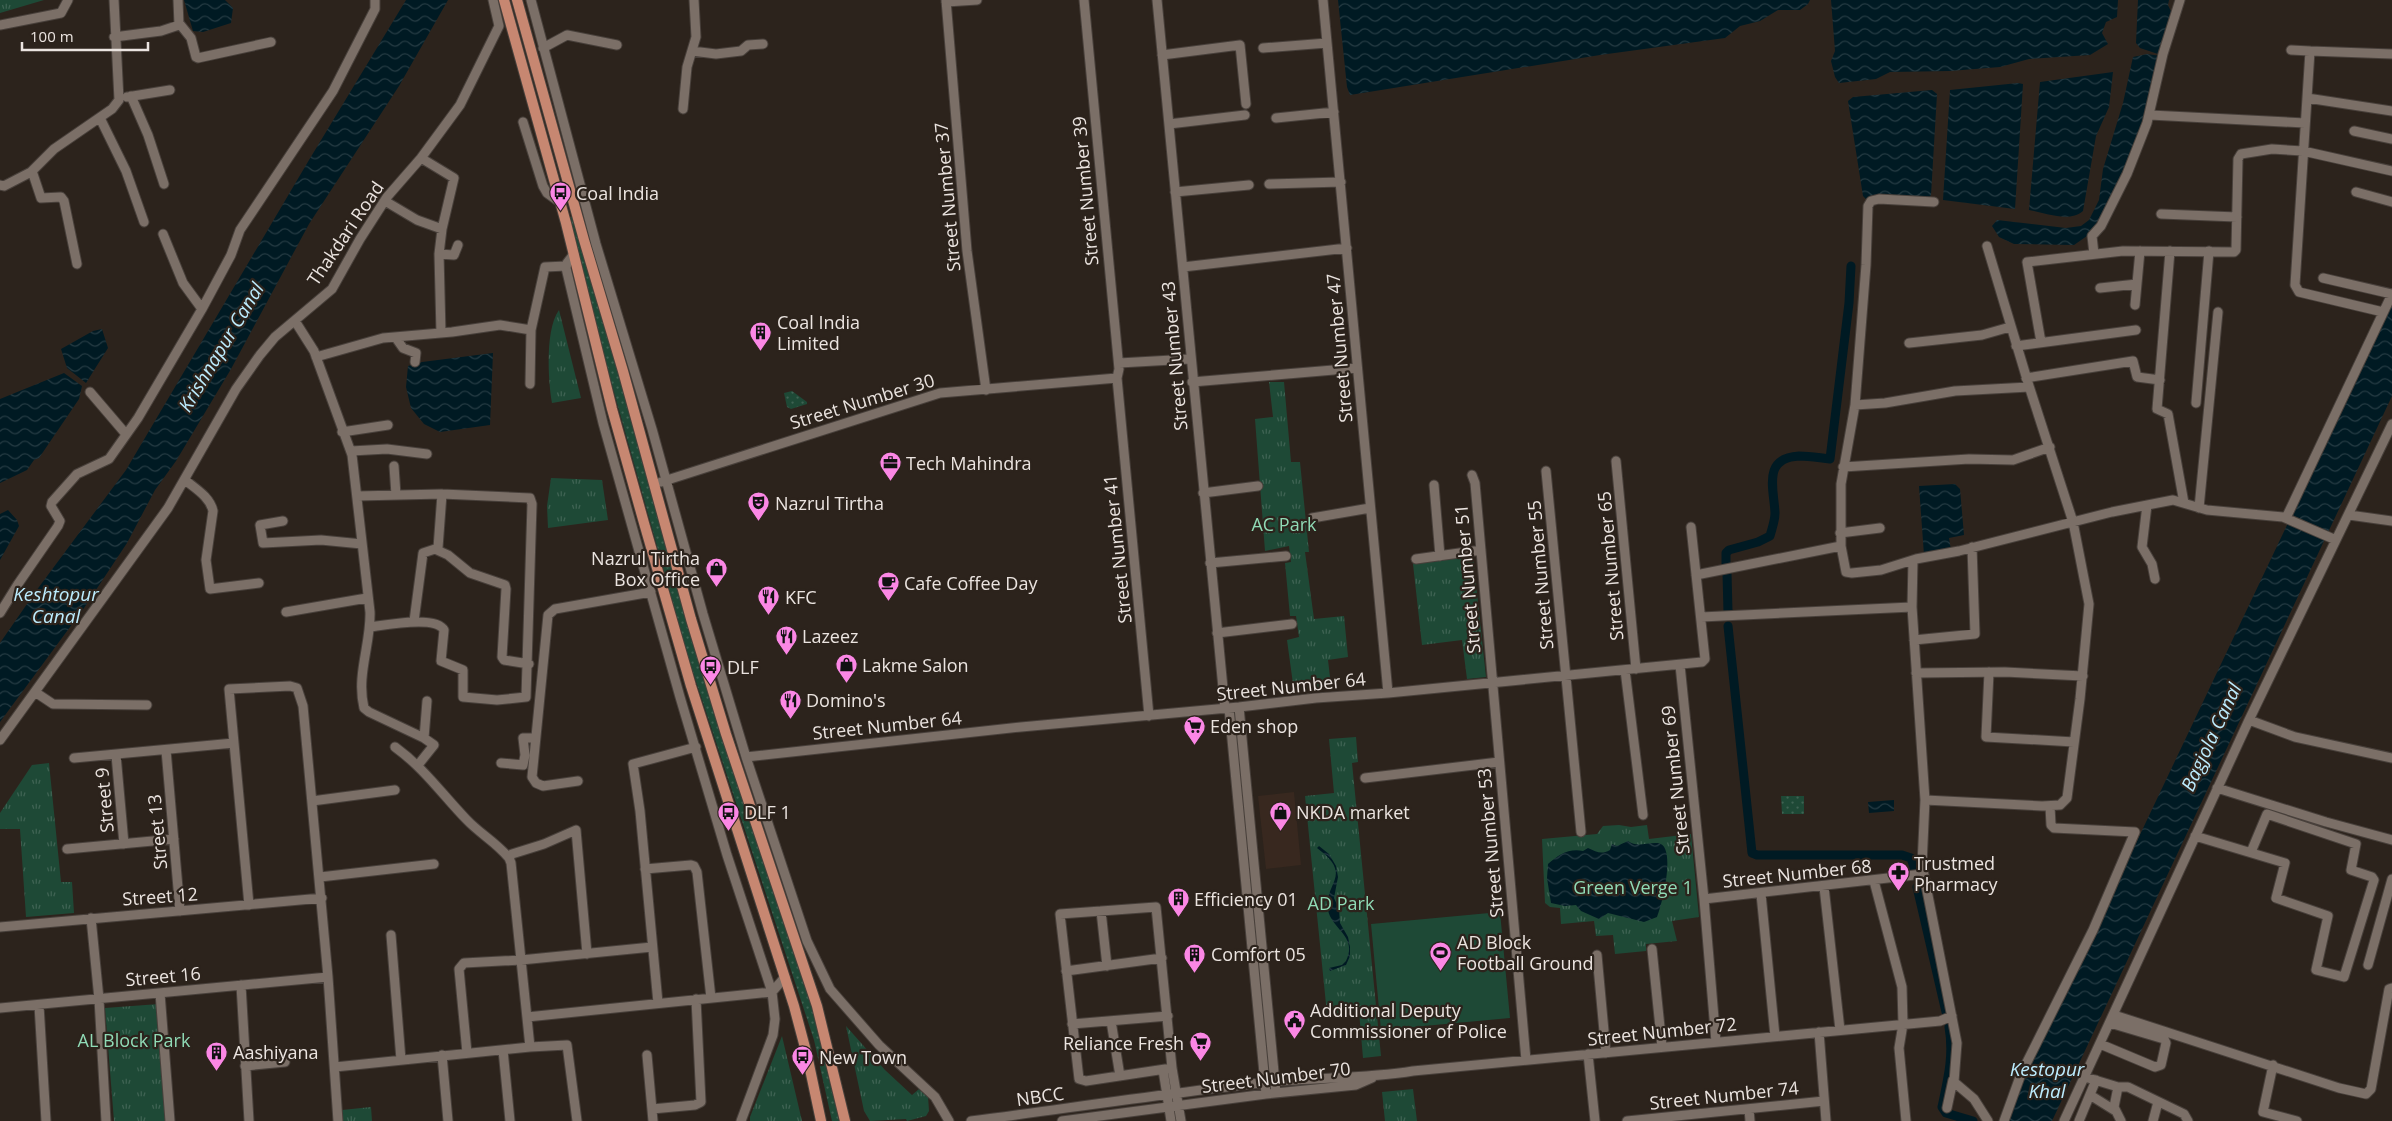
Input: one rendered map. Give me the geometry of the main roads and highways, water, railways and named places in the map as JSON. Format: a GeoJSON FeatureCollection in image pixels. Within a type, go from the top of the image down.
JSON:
{"type":"FeatureCollection","features":[{"type":"Feature","properties":{"kind":"main road"},"geometry":{"type":"LineString","coordinates":[[504,0],[559,198],[612,409],[647,533],[691,686],[785,977],[807,1055],[821,1121]]}},
{"type":"Feature","properties":{"kind":"main road"},"geometry":{"type":"LineString","coordinates":[[517,0],[691,619],[726,734],[817,1006],[845,1121]]}},
{"type":"Feature","properties":{"kind":"water"},"geometry":{"type":"Polygon","coordinates":[[[184,0],[225,0],[233,8],[231,23],[203,32],[193,31],[184,0]]]}},
{"type":"Feature","properties":{"kind":"water","name":"Keshtopur Canal"},"geometry":{"type":"Polygon","coordinates":[[[406,0],[448,0],[399,86],[309,224],[231,369],[176,461],[155,490],[127,543],[84,608],[0,722],[0,643],[36,591],[126,470],[406,0]]]}},
{"type":"Feature","properties":{"kind":"water"},"geometry":{"type":"Polygon","coordinates":[[[1338,0],[1810,0],[1800,10],[1778,10],[1760,21],[1740,26],[1725,38],[1600,55],[1350,95],[1347,87],[1338,0]]]}},
{"type":"Feature","properties":{"kind":"water"},"geometry":{"type":"Polygon","coordinates":[[[1831,0],[2118,0],[2117,17],[2106,22],[2102,33],[2108,44],[2090,55],[2029,59],[2000,67],[1950,71],[1890,72],[1876,79],[1839,83],[1835,77],[1831,61],[1835,51],[1831,0]]]}},
{"type":"Feature","properties":{"kind":"water"},"geometry":{"type":"Polygon","coordinates":[[[2138,0],[2169,0],[2168,5],[2174,18],[2163,51],[2158,54],[2140,48],[2136,43],[2138,0]]]}},
{"type":"Feature","properties":{"kind":"water"},"geometry":{"type":"Polygon","coordinates":[[[2147,54],[2161,56],[2140,134],[2116,192],[2097,229],[2074,245],[2014,244],[1999,237],[1992,226],[1997,220],[2066,228],[2081,226],[2089,220],[2099,200],[2103,169],[2123,103],[2133,57],[2147,54]]]}},
{"type":"Feature","properties":{"kind":"water"},"geometry":{"type":"Polygon","coordinates":[[[2113,72],[2109,107],[2096,136],[2083,211],[2077,215],[2064,217],[2029,210],[2040,82],[2113,72]]]}},
{"type":"Feature","properties":{"kind":"water"},"geometry":{"type":"Polygon","coordinates":[[[2023,84],[2015,209],[1943,200],[1950,90],[2023,84]]]}},
{"type":"Feature","properties":{"kind":"water"},"geometry":{"type":"Polygon","coordinates":[[[1932,90],[1937,94],[1931,195],[1928,199],[1868,201],[1863,196],[1848,101],[1853,97],[1932,90]]]}},
{"type":"Feature","properties":{"kind":"water","name":"Kestopur Khal"},"geometry":{"type":"Polygon","coordinates":[[[2392,304],[2392,396],[2052,1121],[2004,1121],[2392,304]]]}},
{"type":"Feature","properties":{"kind":"water"},"geometry":{"type":"Polygon","coordinates":[[[102,329],[108,348],[86,383],[67,368],[61,349],[93,331],[102,329]]]}},
{"type":"Feature","properties":{"kind":"water"},"geometry":{"type":"Polygon","coordinates":[[[493,353],[490,425],[440,432],[424,424],[411,408],[406,387],[408,366],[422,362],[493,353]]]}},
{"type":"Feature","properties":{"kind":"water"},"geometry":{"type":"Polygon","coordinates":[[[64,373],[82,386],[79,399],[39,458],[34,460],[27,470],[0,483],[0,399],[64,373]]]}},
{"type":"Feature","properties":{"kind":"water"},"geometry":{"type":"Polygon","coordinates":[[[1955,484],[1960,489],[1964,535],[1949,538],[1951,550],[1924,555],[1919,486],[1955,484]]]}},
{"type":"Feature","properties":{"kind":"water"},"geometry":{"type":"Polygon","coordinates":[[[8,510],[17,520],[19,526],[0,560],[0,514],[8,510]]]}},
{"type":"Feature","properties":{"kind":"water"},"geometry":{"type":"Polygon","coordinates":[[[1894,800],[1894,811],[1869,813],[1868,802],[1894,800]]]}},
{"type":"Feature","properties":{"kind":"water"},"geometry":{"type":"Polygon","coordinates":[[[1628,841],[1639,844],[1658,843],[1664,846],[1667,854],[1666,876],[1657,917],[1644,922],[1608,913],[1599,919],[1581,911],[1576,905],[1565,906],[1551,903],[1547,878],[1548,864],[1568,851],[1583,851],[1588,848],[1601,853],[1610,850],[1612,844],[1617,846],[1628,841]]]}},
{"type":"Feature","properties":{"kind":"water"},"geometry":{"type":"Polygon","coordinates":[[[1319,846],[1329,854],[1336,866],[1338,877],[1334,898],[1339,909],[1340,923],[1348,937],[1350,947],[1350,956],[1346,965],[1330,971],[1329,968],[1342,965],[1346,961],[1349,945],[1347,939],[1330,917],[1328,901],[1336,873],[1334,866],[1328,858],[1317,848],[1319,846]]]}},
{"type":"Feature","properties":{"kind":"waterway"},"geometry":{"type":"LineString","coordinates":[[1726,565],[1726,553],[1729,550],[1758,542],[1770,536],[1775,516],[1773,476],[1780,462],[1787,458],[1799,456],[1830,459],[1849,303],[1851,266]]}},
{"type":"Feature","properties":{"kind":"waterway"},"geometry":{"type":"LineString","coordinates":[[1727,573],[1728,612]]}},
{"type":"Feature","properties":{"kind":"waterway"},"geometry":{"type":"LineString","coordinates":[[1728,626],[1752,853],[1757,855],[1902,855],[1911,858],[1915,870]]}},
{"type":"Feature","properties":{"kind":"waterway"},"geometry":{"type":"LineString","coordinates":[[1917,887],[1946,1012]]}},
{"type":"Feature","properties":{"kind":"waterway"},"geometry":{"type":"LineString","coordinates":[[1949,1027],[1951,1057],[1942,1107],[1946,1113],[1973,1121]]}},
{"type":"Feature","properties":{"kind":"place","name":"Coal India"},"geometry":{"type":"Point","coordinates":[560,212]}},
{"type":"Feature","properties":{"kind":"place","name":"Coal India Limited"},"geometry":{"type":"Point","coordinates":[761,351]}},
{"type":"Feature","properties":{"kind":"place","name":"Tech Mahindra"},"geometry":{"type":"Point","coordinates":[890,482]}},
{"type":"Feature","properties":{"kind":"place","name":"Nazrul Tirtha"},"geometry":{"type":"Point","coordinates":[759,522]}},
{"type":"Feature","properties":{"kind":"place","name":"Nazrul Tirtha Box Office"},"geometry":{"type":"Point","coordinates":[716,587]}},
{"type":"Feature","properties":{"kind":"place","name":"Cafe Coffee Day"},"geometry":{"type":"Point","coordinates":[888,602]}},
{"type":"Feature","properties":{"kind":"place","name":"KFC"},"geometry":{"type":"Point","coordinates":[769,616]}},
{"type":"Feature","properties":{"kind":"place","name":"Lazeez"},"geometry":{"type":"Point","coordinates":[786,655]}},
{"type":"Feature","properties":{"kind":"place","name":"Lakme Salon"},"geometry":{"type":"Point","coordinates":[846,684]}},
{"type":"Feature","properties":{"kind":"place","name":"DLF"},"geometry":{"type":"Point","coordinates":[711,686]}},
{"type":"Feature","properties":{"kind":"place","name":"Domino's"},"geometry":{"type":"Point","coordinates":[790,719]}},
{"type":"Feature","properties":{"kind":"place","name":"Eden shop"},"geometry":{"type":"Point","coordinates":[1194,745]}},
{"type":"Feature","properties":{"kind":"place","name":"DLF 1"},"geometry":{"type":"Point","coordinates":[728,831]}},
{"type":"Feature","properties":{"kind":"place","name":"NKDA market"},"geometry":{"type":"Point","coordinates":[1280,831]}},
{"type":"Feature","properties":{"kind":"place","name":"Trustmed Pharmacy"},"geometry":{"type":"Point","coordinates":[1898,892]}},
{"type":"Feature","properties":{"kind":"place","name":"Efficiency 01"},"geometry":{"type":"Point","coordinates":[1178,918]}},
{"type":"Feature","properties":{"kind":"place","name":"AD Block Football Ground"},"geometry":{"type":"Point","coordinates":[1441,971]}},
{"type":"Feature","properties":{"kind":"place","name":"Comfort 05"},"geometry":{"type":"Point","coordinates":[1195,973]}},
{"type":"Feature","properties":{"kind":"place","name":"Additional Deputy Commissioner of Police"},"geometry":{"type":"Point","coordinates":[1294,1039]}},
{"type":"Feature","properties":{"kind":"place","name":"Reliance Fresh"},"geometry":{"type":"Point","coordinates":[1200,1062]}},
{"type":"Feature","properties":{"kind":"place","name":"Aashiyana"},"geometry":{"type":"Point","coordinates":[217,1071]}},
{"type":"Feature","properties":{"kind":"place","name":"New Town"},"geometry":{"type":"Point","coordinates":[803,1076]}},
{"type":"Feature","properties":{"kind":"water label","name":"Krishnapur Canal"},"geometry":{"type":"Point","coordinates":[221,347]}},
{"type":"Feature","properties":{"kind":"water label","name":"Bagjola Canal"},"geometry":{"type":"Point","coordinates":[2211,737]}},
{"type":"Feature","properties":{"kind":"park label","name":"AC Park"},"geometry":{"type":"Point","coordinates":[1284,524]}},
{"type":"Feature","properties":{"kind":"park label","name":"Green Verge 1"},"geometry":{"type":"Point","coordinates":[1633,887]}},
{"type":"Feature","properties":{"kind":"park label","name":"AD Park"},"geometry":{"type":"Point","coordinates":[1341,903]}},
{"type":"Feature","properties":{"kind":"park label","name":"AL Block Park"},"geometry":{"type":"Point","coordinates":[134,1040]}}]}
